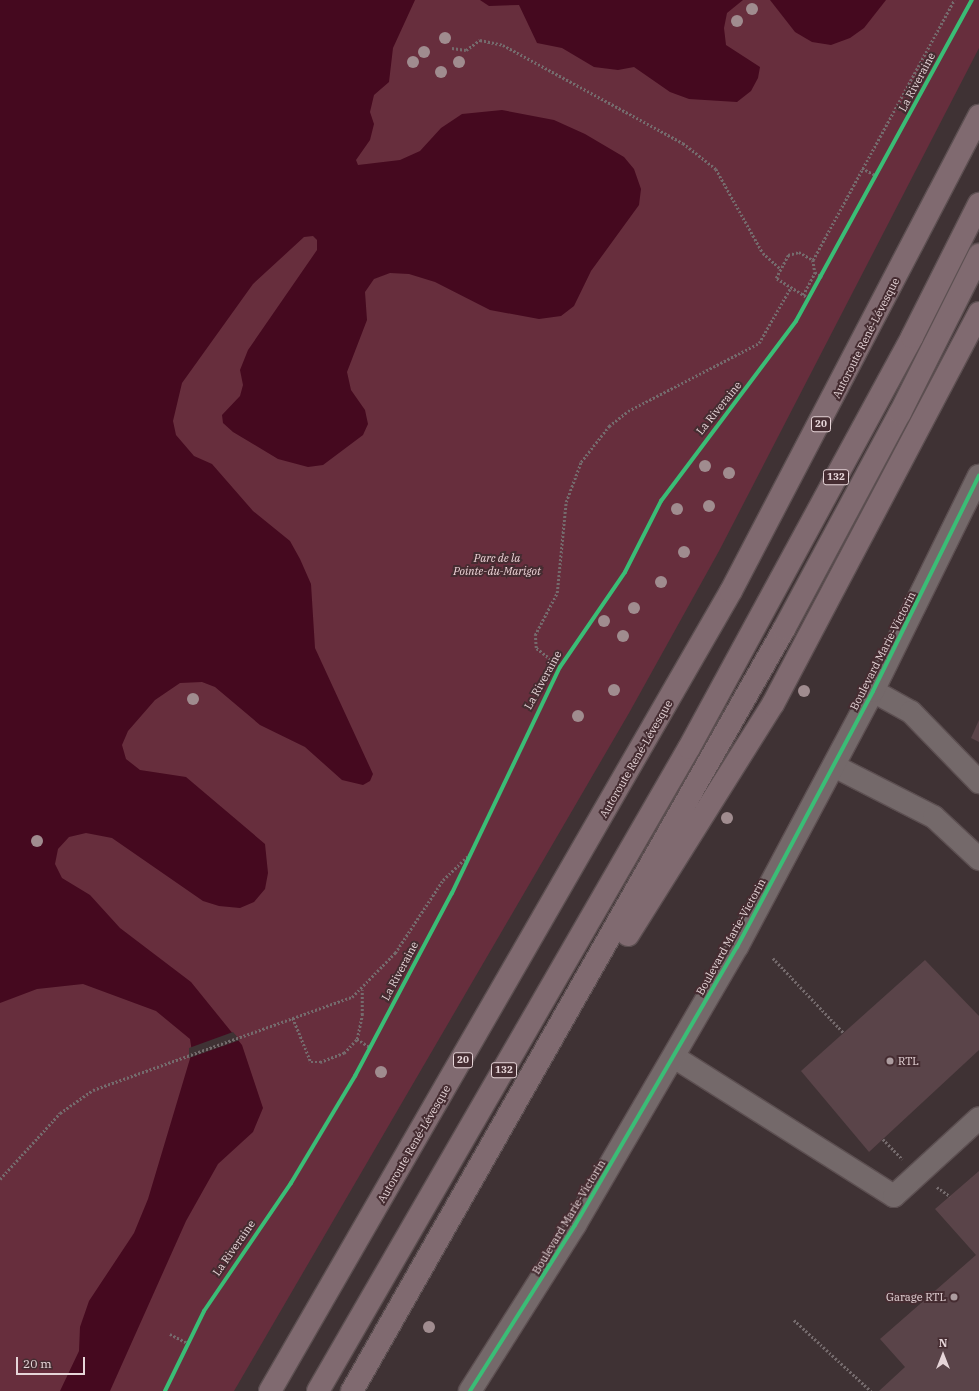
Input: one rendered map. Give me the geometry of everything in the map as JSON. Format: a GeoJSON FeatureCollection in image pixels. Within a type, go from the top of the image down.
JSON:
{"type":"FeatureCollection","features":[{"type":"Feature","properties":{"kind":"highway","name":"Autoroute René-Lévesque"},"geometry":{"type":"LineString","coordinates":[[270,1391],[731,591],[979,116]]}},
{"type":"Feature","properties":{"kind":"highway","name":"132"},"geometry":{"type":"LineString","coordinates":[[318,1391],[689,748],[912,338],[979,204]]}},
{"type":"Feature","properties":{"kind":"highway"},"geometry":{"type":"LineString","coordinates":[[352,1391],[788,622],[900,413],[979,255]]}},
{"type":"Feature","properties":{"kind":"highway"},"geometry":{"type":"LineString","coordinates":[[471,1183],[773,704],[979,313]]}},
{"type":"Feature","properties":{"kind":"street","name":"Boulevard Marie-Victorin"},"geometry":{"type":"LineString","coordinates":[[478,1388],[674,1057],[834,766],[873,691],[979,476]]}},
{"type":"Feature","properties":{"kind":"street"},"geometry":{"type":"LineString","coordinates":[[873,691],[911,712],[979,782]]}},
{"type":"Feature","properties":{"kind":"street"},"geometry":{"type":"LineString","coordinates":[[834,766],[924,811],[947,827],[979,860]]}},
{"type":"Feature","properties":{"kind":"street"},"geometry":{"type":"LineString","coordinates":[[674,1057],[894,1196],[979,1118]]}},
{"type":"Feature","properties":{"kind":"path"},"geometry":{"type":"LineString","coordinates":[[803,295],[815,272],[813,260],[954,0]]}},
{"type":"Feature","properties":{"kind":"path"},"geometry":{"type":"LineString","coordinates":[[452,48],[466,50],[480,40],[493,42],[683,143],[716,169],[760,248],[781,269]]}},
{"type":"Feature","properties":{"kind":"path"},"geometry":{"type":"LineString","coordinates":[[862,168],[877,176]]}},
{"type":"Feature","properties":{"kind":"path"},"geometry":{"type":"LineString","coordinates":[[874,183],[881,169]]}},
{"type":"Feature","properties":{"kind":"path"},"geometry":{"type":"LineString","coordinates":[[809,299],[776,278],[788,255],[799,252],[813,260]]}},
{"type":"Feature","properties":{"kind":"path"},"geometry":{"type":"LineString","coordinates":[[819,283],[826,271]]}},
{"type":"Feature","properties":{"kind":"path"},"geometry":{"type":"LineString","coordinates":[[815,272],[822,277]]}},
{"type":"Feature","properties":{"kind":"path"},"geometry":{"type":"LineString","coordinates":[[560,667],[536,648],[535,634],[557,593],[566,502],[581,462],[609,426],[628,411],[759,343],[791,287]]}},
{"type":"Feature","properties":{"kind":"path"},"geometry":{"type":"LineString","coordinates":[[806,305],[812,294]]}},
{"type":"Feature","properties":{"kind":"path"},"geometry":{"type":"LineString","coordinates":[[462,873],[474,846]]}},
{"type":"Feature","properties":{"kind":"path"},"geometry":{"type":"LineString","coordinates":[[0,1179],[60,1113],[92,1090],[168,1060],[293,1018],[362,990],[395,953],[443,880],[471,852]]}},
{"type":"Feature","properties":{"kind":"path"},"geometry":{"type":"LineString","coordinates":[[773,958],[844,1033]]}},
{"type":"Feature","properties":{"kind":"path"},"geometry":{"type":"LineString","coordinates":[[293,1018],[311,1062],[320,1062],[344,1053],[357,1039],[362,1015],[362,990]]}},
{"type":"Feature","properties":{"kind":"path"},"geometry":{"type":"LineString","coordinates":[[357,1039],[370,1047]]}},
{"type":"Feature","properties":{"kind":"path"},"geometry":{"type":"LineString","coordinates":[[367,1053],[374,1040]]}},
{"type":"Feature","properties":{"kind":"path"},"geometry":{"type":"LineString","coordinates":[[794,1320],[872,1391]]}},
{"type":"Feature","properties":{"kind":"path"},"geometry":{"type":"LineString","coordinates":[[170,1334],[188,1343]]}},
{"type":"Feature","properties":{"kind":"path"},"geometry":{"type":"LineString","coordinates":[[185,1350],[192,1336]]}},
{"type":"Feature","properties":{"kind":"green space","name":"Parc de la Pointe-du-Marigot"},"geometry":{"type":"Polygon","coordinates":[[[395,0],[979,0],[979,48],[719,551],[629,713],[234,1391],[0,1391],[0,812],[57,604],[395,0]]]}},
{"type":"Feature","properties":{"kind":"shaded area"},"geometry":{"type":"Polygon","coordinates":[[[0,0],[415,0],[393,48],[389,82],[374,95],[370,112],[374,124],[370,140],[356,160],[358,165],[400,160],[420,151],[441,128],[462,114],[502,110],[554,120],[585,134],[624,157],[634,169],[641,189],[639,205],[591,271],[574,306],[561,316],[539,319],[490,310],[435,282],[409,274],[390,273],[374,279],[365,292],[367,320],[347,372],[351,390],[365,410],[368,424],[363,435],[323,465],[308,467],[278,459],[233,432],[223,423],[222,415],[240,396],[243,385],[240,370],[248,350],[317,250],[317,240],[313,236],[304,237],[253,284],[182,383],[173,421],[176,435],[194,456],[212,464],[253,511],[290,541],[300,559],[311,584],[315,648],[373,774],[370,781],[363,785],[342,780],[305,747],[260,725],[215,687],[202,682],[180,683],[155,700],[128,731],[122,745],[126,759],[140,770],[186,777],[265,844],[268,873],[265,889],[254,902],[240,908],[219,906],[203,901],[112,838],[86,833],[69,837],[58,849],[55,864],[62,878],[90,895],[120,928],[191,982],[242,1045],[263,1108],[253,1132],[218,1164],[186,1221],[110,1391],[60,1391],[79,1351],[80,1327],[89,1301],[134,1233],[148,1199],[192,1052],[190,1039],[156,1011],[83,984],[37,989],[0,1003],[0,0]]]}},
{"type":"Feature","properties":{"kind":"shaded area"},"geometry":{"type":"Polygon","coordinates":[[[480,0],[743,0],[727,13],[724,28],[726,45],[760,67],[758,78],[751,91],[737,102],[689,99],[670,92],[634,67],[618,70],[594,67],[562,48],[537,43],[519,5],[489,6],[480,0]]]}},
{"type":"Feature","properties":{"kind":"shaded area"},"geometry":{"type":"Polygon","coordinates":[[[770,0],[886,0],[864,28],[850,38],[831,45],[812,42],[795,32],[770,0]]]}},
{"type":"Feature","properties":{"kind":"pier"},"geometry":{"type":"Polygon","coordinates":[[[233,1032],[240,1040],[189,1058],[189,1048],[233,1032]]]}},
{"type":"Feature","properties":{"kind":"building"},"geometry":{"type":"Polygon","coordinates":[[[979,720],[979,742],[971,738],[979,720]]]}},
{"type":"Feature","properties":{"kind":"building","name":"RTL"},"geometry":{"type":"Polygon","coordinates":[[[925,960],[979,1016],[979,1050],[869,1152],[801,1071],[925,960]]]}},
{"type":"Feature","properties":{"kind":"building","name":"Garage RTL"},"geometry":{"type":"Polygon","coordinates":[[[979,1171],[979,1391],[879,1391],[905,1367],[880,1339],[976,1255],[935,1209],[979,1171]]]}},
{"type":"Feature","properties":{"kind":"cycle path","name":"La Riveraine"},"geometry":{"type":"LineString","coordinates":[[165,1391],[204,1311],[291,1183],[355,1076],[452,893],[560,667],[625,572],[661,501],[796,321],[972,0]]}},
{"type":"Feature","properties":{"kind":"cycle path"},"geometry":{"type":"LineString","coordinates":[[470,1391],[575,1225],[737,947],[873,691],[979,476]]}},
{"type":"Feature","properties":{"kind":"place","name":"RTL"},"geometry":{"type":"Point","coordinates":[890,1061]}},
{"type":"Feature","properties":{"kind":"place","name":"Garage RTL"},"geometry":{"type":"Point","coordinates":[954,1297]}}]}
